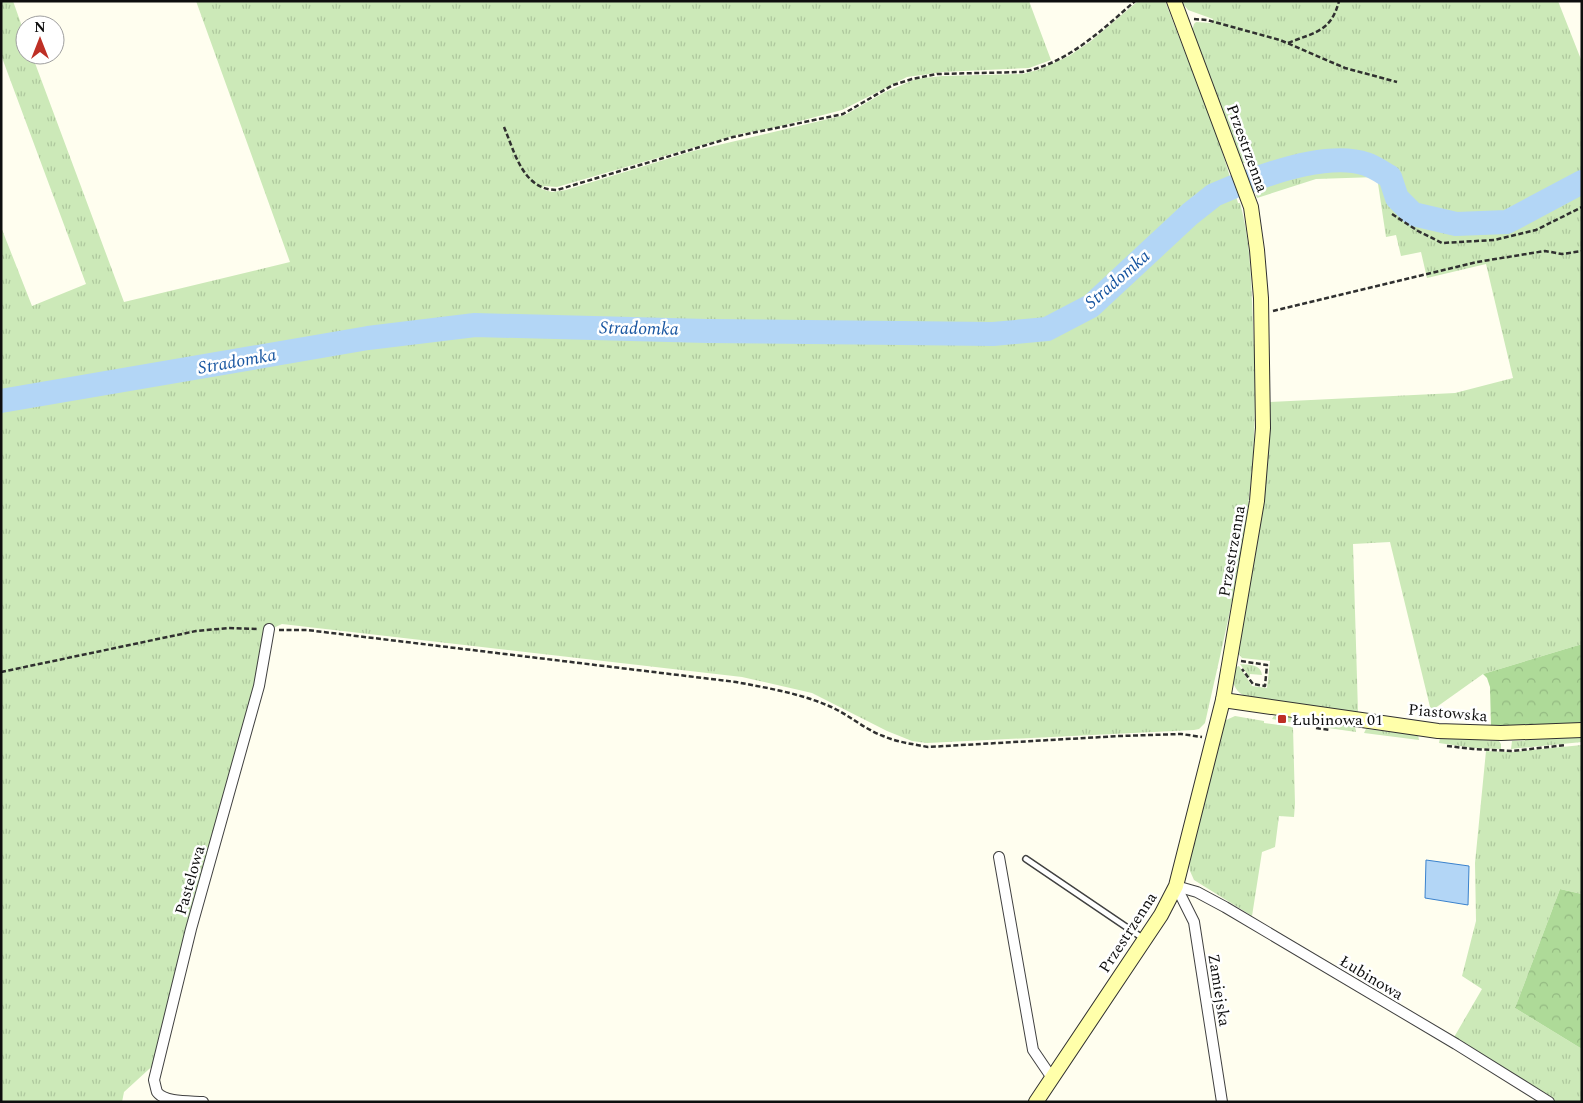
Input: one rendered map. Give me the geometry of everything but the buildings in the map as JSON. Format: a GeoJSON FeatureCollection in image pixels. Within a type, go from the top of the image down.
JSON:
{"type":"FeatureCollection","features":[{"type":"Feature","properties":{"kind":"street","name":"Przestrzenna"},"geometry":{"type":"LineString","coordinates":[[1036,1102],[1161,915],[1176,886],[1223,700],[1258,501],[1263,428],[1261,314],[1257,250],[1251,207],[1174,1]]}},
{"type":"Feature","properties":{"kind":"street","name":"Pastelowa"},"geometry":{"type":"LineString","coordinates":[[203,1102],[173,1100],[163,1097],[157,1091],[154,1080],[191,929],[259,686],[269,630]]}},
{"type":"Feature","properties":{"kind":"street","name":"Piastowska"},"geometry":{"type":"LineString","coordinates":[[1223,700],[1438,730],[1501,733],[1582,730]]}},
{"type":"Feature","properties":{"kind":"street"},"geometry":{"type":"LineString","coordinates":[[1000,857],[1032,1050],[1052,1078]]}},
{"type":"Feature","properties":{"kind":"street","name":"Zamiejska"},"geometry":{"type":"LineString","coordinates":[[1176,886],[1194,922],[1222,1102]]}},
{"type":"Feature","properties":{"kind":"street","name":"Łubinowa"},"geometry":{"type":"LineString","coordinates":[[1176,886],[1197,892],[1224,907],[1456,1044],[1549,1102]]}},
{"type":"Feature","properties":{"kind":"lane"},"geometry":{"type":"LineString","coordinates":[[1026,859],[1144,940]]}},
{"type":"Feature","properties":{"kind":"path"},"geometry":{"type":"LineString","coordinates":[[504,127],[520,164],[529,179],[539,187],[557,190],[733,137],[843,114],[893,85],[912,78],[938,74],[1022,72],[1033,70],[1064,56],[1084,44],[1135,1]]}},
{"type":"Feature","properties":{"kind":"path"},"geometry":{"type":"LineString","coordinates":[[1288,43],[1326,28],[1339,1]]}},
{"type":"Feature","properties":{"kind":"path"},"geometry":{"type":"LineString","coordinates":[[1181,20],[1191,18],[1206,20],[1288,43],[1345,68],[1397,82]]}},
{"type":"Feature","properties":{"kind":"path"},"geometry":{"type":"LineString","coordinates":[[1392,214],[1418,231],[1442,243],[1494,240],[1536,230],[1582,207]]}},
{"type":"Feature","properties":{"kind":"path"},"geometry":{"type":"LineString","coordinates":[[1261,314],[1477,262],[1545,251],[1562,254],[1582,251]]}},
{"type":"Feature","properties":{"kind":"path"},"geometry":{"type":"LineString","coordinates":[[1,672],[196,630],[229,628],[307,630],[736,682],[780,690],[831,707],[881,736],[902,743],[928,747],[1181,734],[1213,738]]}},
{"type":"Feature","properties":{"kind":"path"},"geometry":{"type":"LineString","coordinates":[[1230,661],[1267,665],[1265,686],[1253,684],[1240,665],[1230,661]]}},
{"type":"Feature","properties":{"kind":"green space"},"geometry":{"type":"Polygon","coordinates":[[[1,1],[13,1],[18,15],[15,15],[15,65],[36,65],[124,302],[290,262],[196,1],[1029,1],[1051,60],[1029,68],[943,72],[907,77],[842,110],[777,127],[740,134],[557,187],[544,186],[541,189],[552,192],[566,190],[693,151],[845,115],[885,92],[916,79],[942,76],[1022,74],[1038,70],[1069,56],[1091,41],[1138,1],[1165,1],[1217,135],[1238,203],[1240,203],[1244,218],[1251,278],[1255,406],[1250,489],[1234,590],[1205,723],[1199,729],[1194,730],[927,743],[912,741],[887,731],[812,693],[742,677],[282,624],[269,630],[159,1060],[124,1092],[122,1102],[1,1102],[1,227],[32,306],[86,284],[1,55],[1,1]]]}},
{"type":"Feature","properties":{"kind":"green space"},"geometry":{"type":"Polygon","coordinates":[[[1181,1],[1558,1],[1582,62],[1582,644],[1483,674],[1431,711],[1390,542],[1353,544],[1358,712],[1247,697],[1242,695],[1234,686],[1233,668],[1239,666],[1252,686],[1267,688],[1270,661],[1242,658],[1237,652],[1255,560],[1265,492],[1269,402],[1455,393],[1513,378],[1486,264],[1427,278],[1421,252],[1401,256],[1396,235],[1386,237],[1377,177],[1316,179],[1257,198],[1245,163],[1242,163],[1192,31],[1196,22],[1212,23],[1213,19],[1188,10],[1181,1]]]}},
{"type":"Feature","properties":{"kind":"green space"},"geometry":{"type":"Polygon","coordinates":[[[1582,644],[1582,723],[1491,726],[1490,687],[1487,678],[1483,674],[1582,644]]]}},
{"type":"Feature","properties":{"kind":"green space"},"geometry":{"type":"Polygon","coordinates":[[[1240,664],[1257,667],[1262,675],[1250,674],[1250,678],[1240,664]]]}},
{"type":"Feature","properties":{"kind":"green space"},"geometry":{"type":"Polygon","coordinates":[[[1235,716],[1293,727],[1294,817],[1279,816],[1275,847],[1262,852],[1252,916],[1194,880],[1189,862],[1224,721],[1235,716]]]}},
{"type":"Feature","properties":{"kind":"green space"},"geometry":{"type":"Polygon","coordinates":[[[1274,716],[1299,719],[1300,724],[1272,719],[1274,716]]]}},
{"type":"Feature","properties":{"kind":"green space"},"geometry":{"type":"Polygon","coordinates":[[[1323,723],[1355,727],[1356,732],[1321,727],[1323,723]]]}},
{"type":"Feature","properties":{"kind":"green space"},"geometry":{"type":"Polygon","coordinates":[[[1366,729],[1418,735],[1419,740],[1364,733],[1366,729]]]}},
{"type":"Feature","properties":{"kind":"green space"},"geometry":{"type":"Polygon","coordinates":[[[1582,737],[1582,742],[1511,749],[1512,741],[1582,737]]]}},
{"type":"Feature","properties":{"kind":"green space"},"geometry":{"type":"Polygon","coordinates":[[[1440,738],[1499,741],[1501,749],[1473,748],[1439,743],[1440,738]]]}},
{"type":"Feature","properties":{"kind":"green space"},"geometry":{"type":"Polygon","coordinates":[[[1582,745],[1582,894],[1560,889],[1515,1008],[1582,1049],[1582,1102],[1555,1102],[1453,1039],[1482,989],[1462,976],[1476,921],[1475,863],[1486,751],[1512,752],[1582,745]]]}},
{"type":"Feature","properties":{"kind":"green space"},"geometry":{"type":"Polygon","coordinates":[[[1560,889],[1582,894],[1582,1049],[1515,1008],[1560,889]]]}},
{"type":"Feature","properties":{"kind":"water"},"geometry":{"type":"Polygon","coordinates":[[[1426,860],[1469,866],[1468,905],[1425,898],[1426,860]]]}},
{"type":"Feature","properties":{"kind":"waterway","name":"Stradomka"},"geometry":{"type":"LineString","coordinates":[[1242,184],[1304,165],[1337,160],[1352,161],[1369,165],[1390,177],[1397,198],[1413,214],[1456,224],[1507,222],[1582,182]]}},
{"type":"Feature","properties":{"kind":"waterway","name":"Stradomka"},"geometry":{"type":"LineString","coordinates":[[1,401],[368,338],[475,325],[707,331],[993,334],[1047,329],[1091,306],[1190,214],[1214,195],[1233,187]]}},
{"type":"Feature","properties":{"kind":"place","name":"Łubinowa 01"},"geometry":{"type":"Point","coordinates":[1282,719]}}]}
